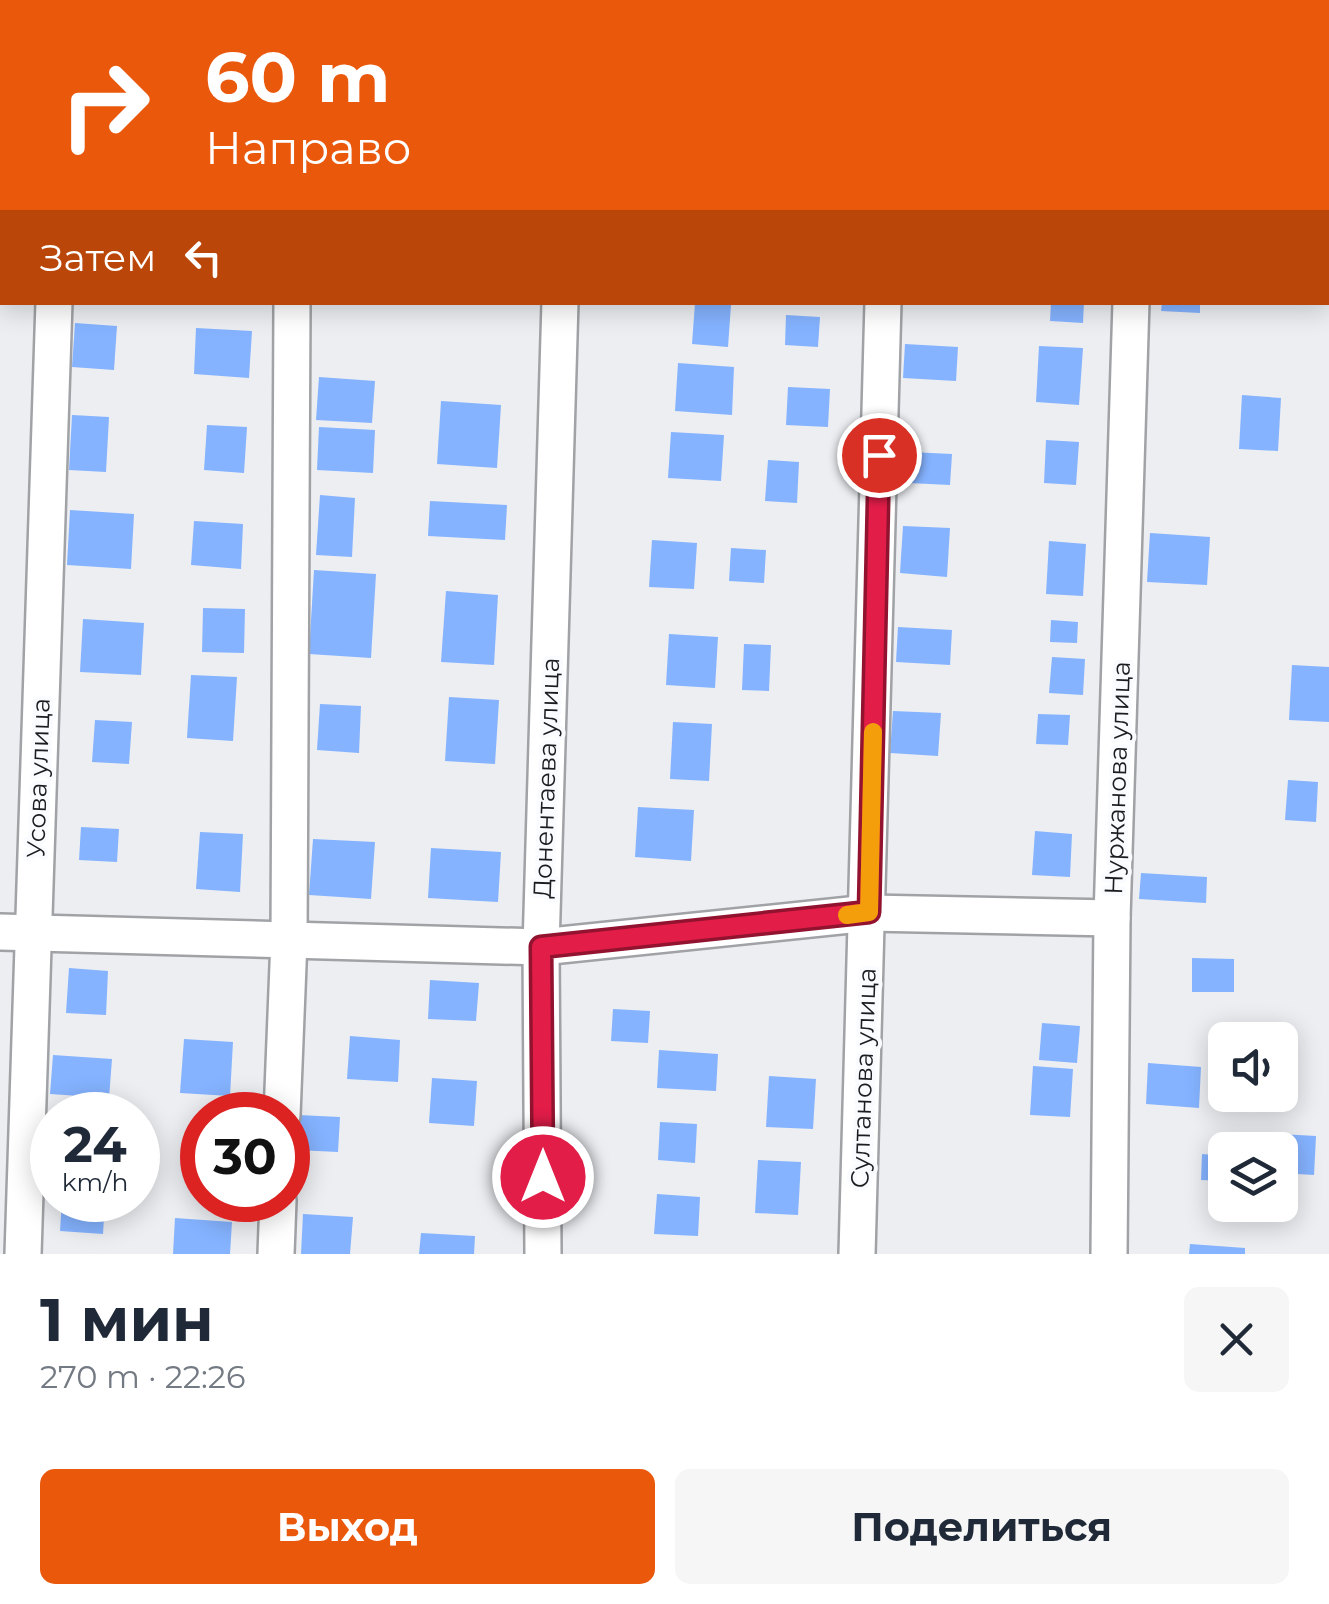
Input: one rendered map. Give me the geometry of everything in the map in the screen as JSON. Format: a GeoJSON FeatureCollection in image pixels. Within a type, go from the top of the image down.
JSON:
{"type":"FeatureCollection","features":[{"type":"Feature","properties":{"kind":"street","name":"Усова улица"},"geometry":{"type":"LineString","coordinates":[[23,1254],[16,932],[54,305]]}},
{"type":"Feature","properties":{"kind":"street"},"geometry":{"type":"LineString","coordinates":[[283,1092],[289,940],[292,305]]}},
{"type":"Feature","properties":{"kind":"street","name":"Донентаева улица"},"geometry":{"type":"LineString","coordinates":[[543,1254],[541,947],[560,305]]}},
{"type":"Feature","properties":{"kind":"street","name":"Султанова улица"},"geometry":{"type":"LineString","coordinates":[[857,1254],[869,912],[882,305]]}},
{"type":"Feature","properties":{"kind":"street","name":"Нуржанова улица"},"geometry":{"type":"LineString","coordinates":[[1109,1254],[1112,918],[1132,305]]}},
{"type":"Feature","properties":{"kind":"street"},"geometry":{"type":"LineString","coordinates":[[16,932],[541,947],[869,912],[1112,918]]}},
{"type":"Feature","properties":{"kind":"street"},"geometry":{"type":"LineString","coordinates":[[276,1254],[277,1222]]}},
{"type":"Feature","properties":{"kind":"building"},"geometry":{"type":"Polygon","coordinates":[[[695,305],[731,305],[728,347],[692,344],[695,305]]]}},
{"type":"Feature","properties":{"kind":"building"},"geometry":{"type":"Polygon","coordinates":[[[1051,305],[1084,305],[1083,323],[1050,321],[1051,305]]]}},
{"type":"Feature","properties":{"kind":"building"},"geometry":{"type":"Polygon","coordinates":[[[1162,305],[1200,305],[1200,313],[1161,311],[1162,305]]]}},
{"type":"Feature","properties":{"kind":"building"},"geometry":{"type":"Polygon","coordinates":[[[786,315],[820,317],[818,347],[785,345],[786,315]]]}},
{"type":"Feature","properties":{"kind":"building"},"geometry":{"type":"Polygon","coordinates":[[[75,323],[117,326],[114,370],[72,367],[75,323]]]}},
{"type":"Feature","properties":{"kind":"building"},"geometry":{"type":"Polygon","coordinates":[[[196,328],[252,331],[249,378],[194,374],[196,328]]]}},
{"type":"Feature","properties":{"kind":"building"},"geometry":{"type":"Polygon","coordinates":[[[905,344],[958,347],[956,381],[903,378],[905,344]]]}},
{"type":"Feature","properties":{"kind":"building"},"geometry":{"type":"Polygon","coordinates":[[[1039,346],[1083,348],[1079,405],[1036,402],[1039,346]]]}},
{"type":"Feature","properties":{"kind":"building"},"geometry":{"type":"Polygon","coordinates":[[[678,363],[734,367],[732,415],[675,411],[678,363]]]}},
{"type":"Feature","properties":{"kind":"building"},"geometry":{"type":"Polygon","coordinates":[[[319,377],[375,381],[372,423],[316,420],[319,377]]]}},
{"type":"Feature","properties":{"kind":"building"},"geometry":{"type":"Polygon","coordinates":[[[788,387],[830,389],[828,427],[786,425],[788,387]]]}},
{"type":"Feature","properties":{"kind":"building"},"geometry":{"type":"Polygon","coordinates":[[[1242,395],[1281,398],[1278,451],[1239,449],[1242,395]]]}},
{"type":"Feature","properties":{"kind":"building"},"geometry":{"type":"Polygon","coordinates":[[[441,401],[501,405],[497,468],[437,464],[441,401]]]}},
{"type":"Feature","properties":{"kind":"building"},"geometry":{"type":"Polygon","coordinates":[[[72,415],[109,417],[106,472],[69,470],[72,415]]]}},
{"type":"Feature","properties":{"kind":"building"},"geometry":{"type":"Polygon","coordinates":[[[207,425],[247,427],[244,473],[204,470],[207,425]]]}},
{"type":"Feature","properties":{"kind":"building"},"geometry":{"type":"Polygon","coordinates":[[[319,427],[375,430],[373,473],[317,470],[319,427]]]}},
{"type":"Feature","properties":{"kind":"building"},"geometry":{"type":"Polygon","coordinates":[[[671,432],[724,435],[721,481],[668,478],[671,432]]]}},
{"type":"Feature","properties":{"kind":"building"},"geometry":{"type":"Polygon","coordinates":[[[1046,440],[1079,442],[1076,485],[1044,483],[1046,440]]]}},
{"type":"Feature","properties":{"kind":"building"},"geometry":{"type":"Polygon","coordinates":[[[910,452],[952,454],[950,485],[909,483],[910,452]]]}},
{"type":"Feature","properties":{"kind":"building"},"geometry":{"type":"Polygon","coordinates":[[[768,460],[799,462],[797,503],[765,501],[768,460]]]}},
{"type":"Feature","properties":{"kind":"building"},"geometry":{"type":"Polygon","coordinates":[[[320,495],[355,498],[352,557],[316,555],[320,495]]]}},
{"type":"Feature","properties":{"kind":"building"},"geometry":{"type":"Polygon","coordinates":[[[430,501],[507,505],[505,540],[428,536],[430,501]]]}},
{"type":"Feature","properties":{"kind":"building"},"geometry":{"type":"Polygon","coordinates":[[[70,510],[134,514],[131,569],[67,565],[70,510]]]}},
{"type":"Feature","properties":{"kind":"building"},"geometry":{"type":"Polygon","coordinates":[[[194,521],[243,524],[241,569],[191,565],[194,521]]]}},
{"type":"Feature","properties":{"kind":"building"},"geometry":{"type":"Polygon","coordinates":[[[903,526],[950,528],[947,577],[900,573],[903,526]]]}},
{"type":"Feature","properties":{"kind":"building"},"geometry":{"type":"Polygon","coordinates":[[[1150,533],[1210,537],[1207,585],[1147,582],[1150,533]]]}},
{"type":"Feature","properties":{"kind":"building"},"geometry":{"type":"Polygon","coordinates":[[[652,540],[697,543],[694,589],[649,587],[652,540]]]}},
{"type":"Feature","properties":{"kind":"building"},"geometry":{"type":"Polygon","coordinates":[[[1049,541],[1086,544],[1083,596],[1046,594],[1049,541]]]}},
{"type":"Feature","properties":{"kind":"building"},"geometry":{"type":"Polygon","coordinates":[[[731,548],[766,550],[764,583],[729,581],[731,548]]]}},
{"type":"Feature","properties":{"kind":"building"},"geometry":{"type":"Polygon","coordinates":[[[314,570],[376,574],[371,658],[309,654],[314,570]]]}},
{"type":"Feature","properties":{"kind":"building"},"geometry":{"type":"Polygon","coordinates":[[[446,591],[498,595],[494,665],[441,662],[446,591]]]}},
{"type":"Feature","properties":{"kind":"building"},"geometry":{"type":"Polygon","coordinates":[[[203,608],[245,609],[244,653],[202,652],[203,608]]]}},
{"type":"Feature","properties":{"kind":"building"},"geometry":{"type":"Polygon","coordinates":[[[83,619],[144,623],[141,675],[80,672],[83,619]]]}},
{"type":"Feature","properties":{"kind":"building"},"geometry":{"type":"Polygon","coordinates":[[[1051,620],[1078,622],[1077,643],[1050,642],[1051,620]]]}},
{"type":"Feature","properties":{"kind":"building"},"geometry":{"type":"Polygon","coordinates":[[[898,627],[952,630],[950,665],[896,662],[898,627]]]}},
{"type":"Feature","properties":{"kind":"building"},"geometry":{"type":"Polygon","coordinates":[[[669,634],[718,637],[715,688],[666,685],[669,634]]]}},
{"type":"Feature","properties":{"kind":"building"},"geometry":{"type":"Polygon","coordinates":[[[744,644],[771,645],[769,691],[742,690],[744,644]]]}},
{"type":"Feature","properties":{"kind":"building"},"geometry":{"type":"Polygon","coordinates":[[[1052,657],[1085,659],[1083,695],[1049,693],[1052,657]]]}},
{"type":"Feature","properties":{"kind":"building"},"geometry":{"type":"Polygon","coordinates":[[[1292,665],[1329,667],[1329,722],[1289,720],[1292,665]]]}},
{"type":"Feature","properties":{"kind":"building"},"geometry":{"type":"Polygon","coordinates":[[[191,675],[237,677],[233,741],[187,738],[191,675]]]}},
{"type":"Feature","properties":{"kind":"building"},"geometry":{"type":"Polygon","coordinates":[[[449,697],[499,700],[495,764],[445,761],[449,697]]]}},
{"type":"Feature","properties":{"kind":"building"},"geometry":{"type":"Polygon","coordinates":[[[320,704],[361,706],[359,753],[317,750],[320,704]]]}},
{"type":"Feature","properties":{"kind":"building"},"geometry":{"type":"Polygon","coordinates":[[[893,711],[941,713],[938,756],[890,753],[893,711]]]}},
{"type":"Feature","properties":{"kind":"building"},"geometry":{"type":"Polygon","coordinates":[[[1038,714],[1070,715],[1068,745],[1036,744],[1038,714]]]}},
{"type":"Feature","properties":{"kind":"building"},"geometry":{"type":"Polygon","coordinates":[[[95,720],[132,722],[129,764],[92,762],[95,720]]]}},
{"type":"Feature","properties":{"kind":"building"},"geometry":{"type":"Polygon","coordinates":[[[673,722],[712,724],[709,781],[670,779],[673,722]]]}},
{"type":"Feature","properties":{"kind":"building"},"geometry":{"type":"Polygon","coordinates":[[[1288,780],[1318,782],[1316,822],[1285,820],[1288,780]]]}},
{"type":"Feature","properties":{"kind":"building"},"geometry":{"type":"Polygon","coordinates":[[[638,807],[694,810],[691,861],[635,857],[638,807]]]}},
{"type":"Feature","properties":{"kind":"building"},"geometry":{"type":"Polygon","coordinates":[[[81,827],[119,829],[117,862],[79,860],[81,827]]]}},
{"type":"Feature","properties":{"kind":"building"},"geometry":{"type":"Polygon","coordinates":[[[1035,831],[1072,834],[1070,877],[1032,875],[1035,831]]]}},
{"type":"Feature","properties":{"kind":"building"},"geometry":{"type":"Polygon","coordinates":[[[200,832],[243,834],[240,892],[196,889],[200,832]]]}},
{"type":"Feature","properties":{"kind":"building"},"geometry":{"type":"Polygon","coordinates":[[[313,839],[375,842],[371,899],[309,895],[313,839]]]}},
{"type":"Feature","properties":{"kind":"building"},"geometry":{"type":"Polygon","coordinates":[[[431,848],[501,852],[498,902],[428,898],[431,848]]]}},
{"type":"Feature","properties":{"kind":"building"},"geometry":{"type":"Polygon","coordinates":[[[1141,873],[1207,877],[1206,903],[1139,899],[1141,873]]]}},
{"type":"Feature","properties":{"kind":"building"},"geometry":{"type":"Polygon","coordinates":[[[1192,958],[1234,959],[1234,992],[1192,992],[1192,958]]]}},
{"type":"Feature","properties":{"kind":"building"},"geometry":{"type":"Polygon","coordinates":[[[69,968],[108,971],[106,1015],[66,1013],[69,968]]]}},
{"type":"Feature","properties":{"kind":"building"},"geometry":{"type":"Polygon","coordinates":[[[430,980],[479,983],[476,1021],[428,1019],[430,980]]]}},
{"type":"Feature","properties":{"kind":"building"},"geometry":{"type":"Polygon","coordinates":[[[613,1009],[650,1011],[648,1043],[611,1041],[613,1009]]]}},
{"type":"Feature","properties":{"kind":"building"},"geometry":{"type":"Polygon","coordinates":[[[1042,1023],[1080,1026],[1077,1063],[1039,1060],[1042,1023]]]}},
{"type":"Feature","properties":{"kind":"building"},"geometry":{"type":"Polygon","coordinates":[[[350,1036],[400,1040],[398,1082],[347,1079],[350,1036]]]}},
{"type":"Feature","properties":{"kind":"building"},"geometry":{"type":"Polygon","coordinates":[[[184,1039],[233,1042],[230,1092],[180,1092],[184,1039]]]}},
{"type":"Feature","properties":{"kind":"building"},"geometry":{"type":"Polygon","coordinates":[[[659,1050],[718,1054],[716,1091],[657,1088],[659,1050]]]}},
{"type":"Feature","properties":{"kind":"building"},"geometry":{"type":"Polygon","coordinates":[[[53,1055],[112,1059],[109,1092],[50,1092],[53,1055]]]}},
{"type":"Feature","properties":{"kind":"building"},"geometry":{"type":"Polygon","coordinates":[[[1148,1063],[1201,1067],[1199,1108],[1146,1104],[1148,1063]]]}},
{"type":"Feature","properties":{"kind":"building"},"geometry":{"type":"Polygon","coordinates":[[[1033,1066],[1073,1069],[1070,1117],[1030,1115],[1033,1066]]]}},
{"type":"Feature","properties":{"kind":"building"},"geometry":{"type":"Polygon","coordinates":[[[769,1076],[816,1079],[813,1129],[766,1127],[769,1076]]]}},
{"type":"Feature","properties":{"kind":"building"},"geometry":{"type":"Polygon","coordinates":[[[432,1078],[477,1081],[474,1126],[429,1123],[432,1078]]]}},
{"type":"Feature","properties":{"kind":"building"},"geometry":{"type":"Polygon","coordinates":[[[310,1116],[340,1117],[338,1152],[310,1151],[310,1116]]]}},
{"type":"Feature","properties":{"kind":"building"},"geometry":{"type":"Polygon","coordinates":[[[660,1122],[697,1124],[695,1163],[658,1160],[660,1122]]]}},
{"type":"Feature","properties":{"kind":"building"},"geometry":{"type":"Polygon","coordinates":[[[1298,1135],[1316,1136],[1314,1175],[1298,1174],[1298,1135]]]}},
{"type":"Feature","properties":{"kind":"building"},"geometry":{"type":"Polygon","coordinates":[[[1202,1154],[1208,1155],[1208,1180],[1201,1180],[1202,1154]]]}},
{"type":"Feature","properties":{"kind":"building"},"geometry":{"type":"Polygon","coordinates":[[[758,1160],[801,1162],[798,1215],[755,1213],[758,1160]]]}},
{"type":"Feature","properties":{"kind":"building"},"geometry":{"type":"Polygon","coordinates":[[[657,1194],[700,1197],[698,1236],[654,1234],[657,1194]]]}},
{"type":"Feature","properties":{"kind":"building"},"geometry":{"type":"Polygon","coordinates":[[[310,1214],[353,1217],[350,1254],[301,1254],[303,1222],[310,1222],[310,1214]]]}},
{"type":"Feature","properties":{"kind":"building"},"geometry":{"type":"Polygon","coordinates":[[[175,1218],[180,1222],[232,1222],[230,1254],[173,1254],[175,1218]]]}},
{"type":"Feature","properties":{"kind":"building"},"geometry":{"type":"Polygon","coordinates":[[[61,1222],[104,1222],[103,1234],[60,1231],[61,1222]]]}},
{"type":"Feature","properties":{"kind":"building"},"geometry":{"type":"Polygon","coordinates":[[[421,1233],[475,1236],[474,1254],[419,1254],[421,1233]]]}},
{"type":"Feature","properties":{"kind":"building"},"geometry":{"type":"Polygon","coordinates":[[[1190,1244],[1245,1248],[1245,1254],[1189,1254],[1190,1244]]]}},
{"type":"Feature","properties":{"kind":"slow traffic"},"geometry":{"type":"LineString","coordinates":[[847,915],[869,912],[873,732]]}},
{"type":"Feature","properties":{"kind":"route"},"geometry":{"type":"LineString","coordinates":[[543,1177],[541,947],[869,912],[879,455]]}}]}
